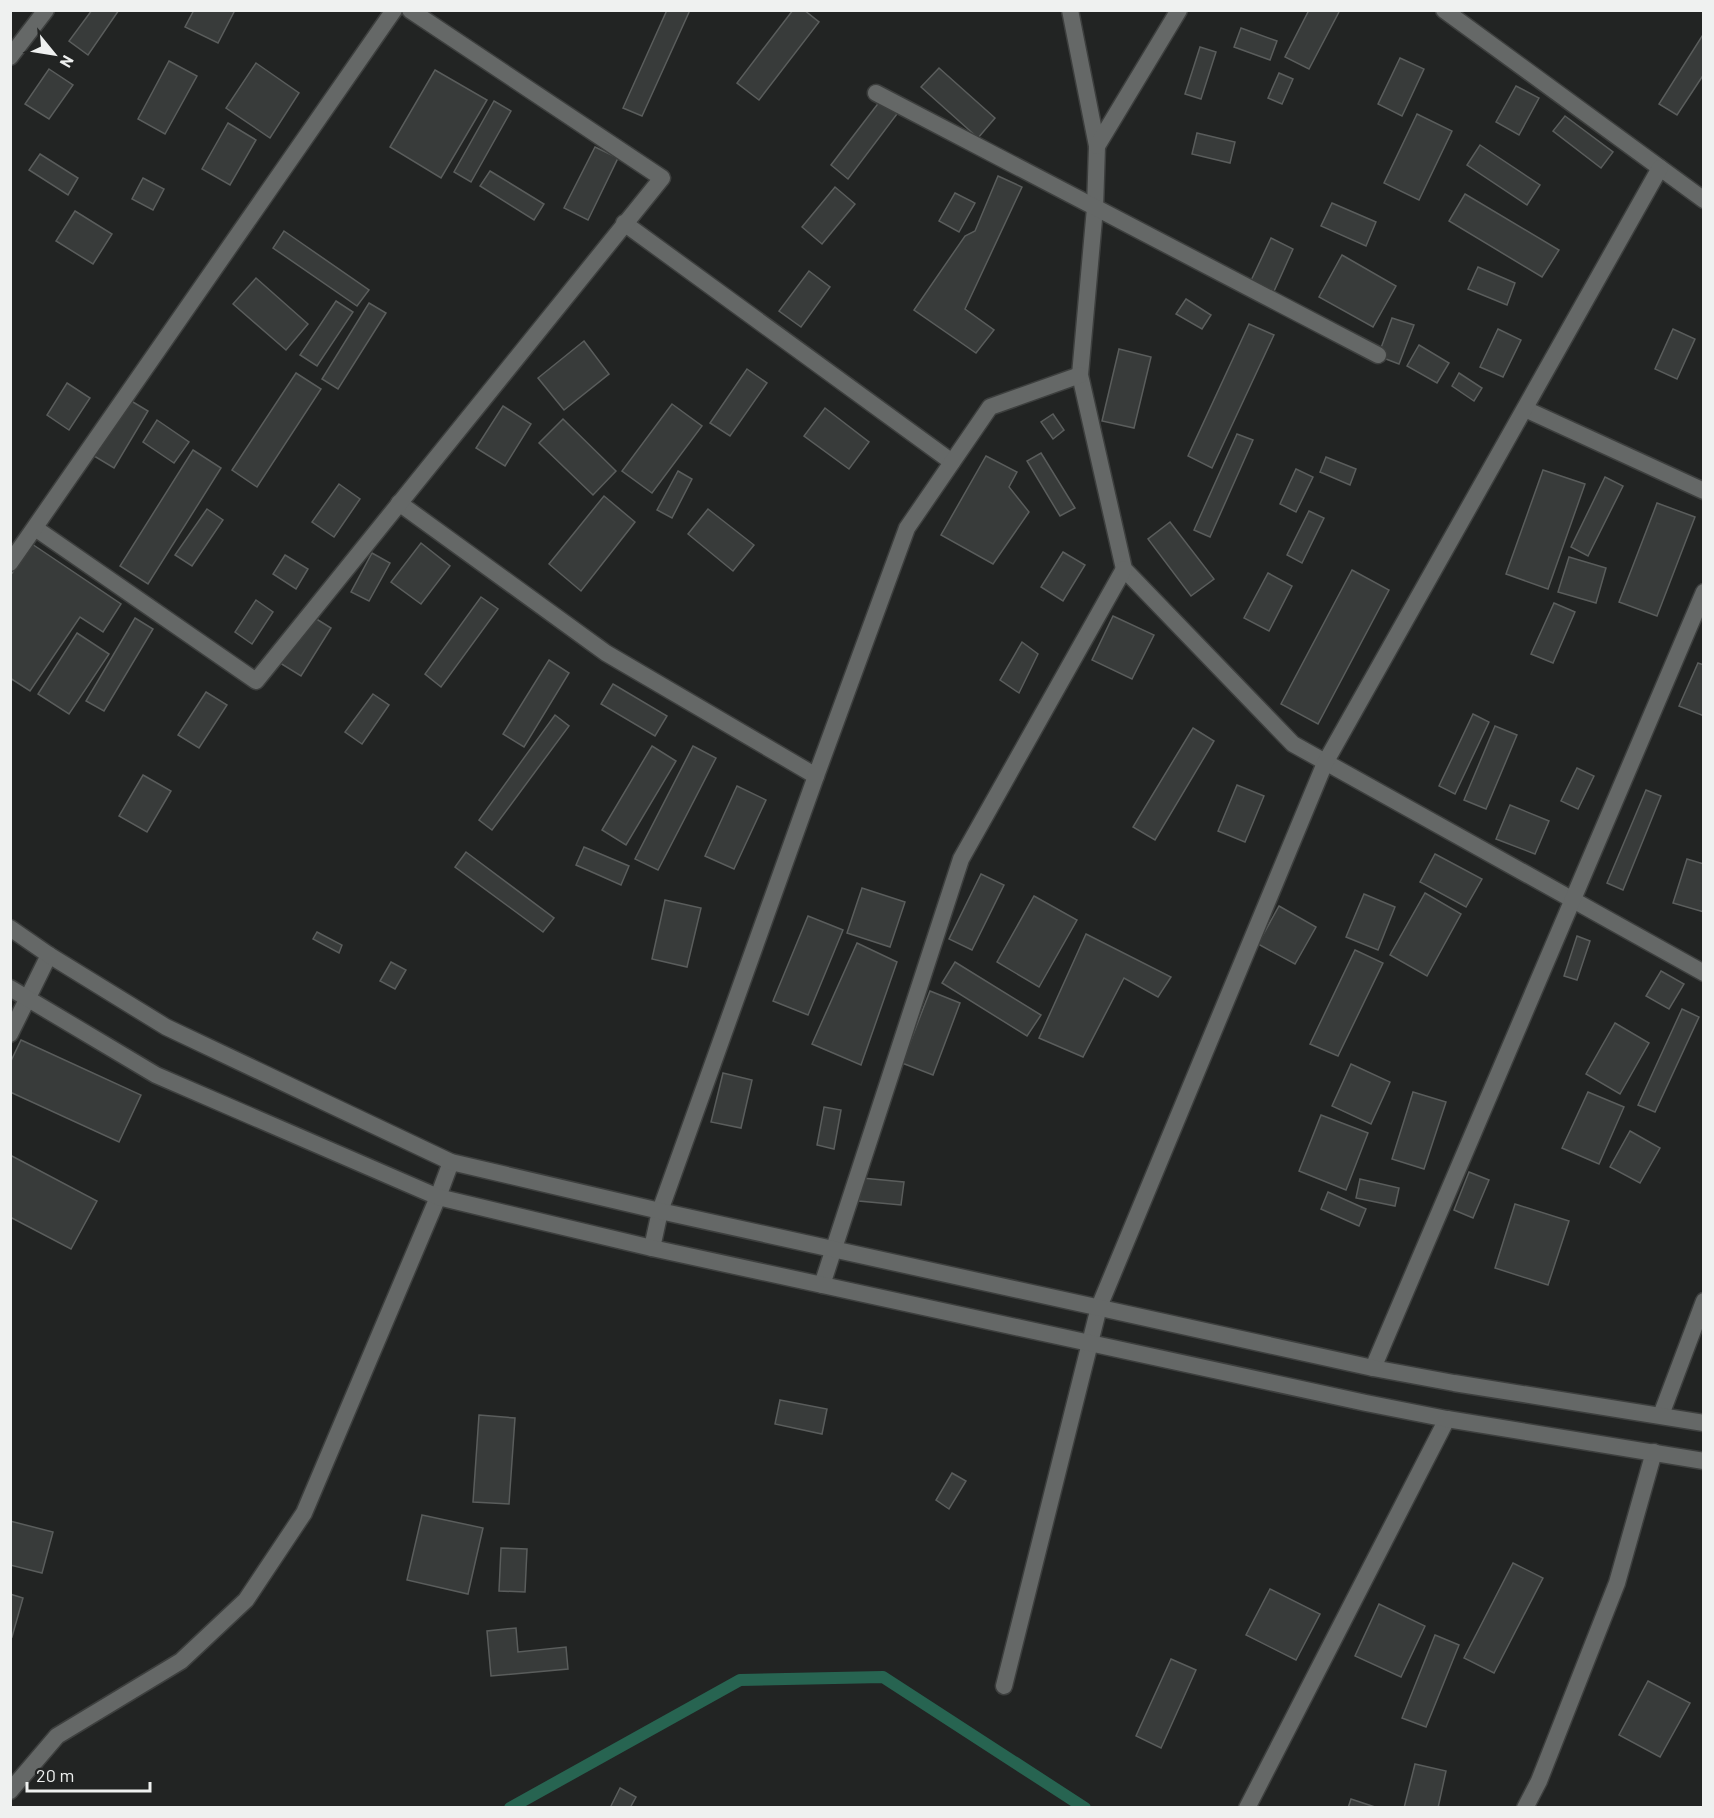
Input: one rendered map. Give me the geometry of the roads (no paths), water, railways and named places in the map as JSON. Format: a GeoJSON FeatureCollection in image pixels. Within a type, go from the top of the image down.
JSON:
{"type":"FeatureCollection","features":[{"type":"Feature","properties":{"kind":"street"},"geometry":{"type":"LineString","coordinates":[[10,57],[46,10]]}},
{"type":"Feature","properties":{"kind":"street"},"geometry":{"type":"LineString","coordinates":[[10,563],[16,544],[35,528],[394,10]]}},
{"type":"Feature","properties":{"kind":"street"},"geometry":{"type":"LineString","coordinates":[[35,528],[256,681],[662,178],[410,10]]}},
{"type":"Feature","properties":{"kind":"street"},"geometry":{"type":"LineString","coordinates":[[1070,10],[1097,146],[1095,208],[1080,375],[1124,569],[1293,744],[1704,973]]}},
{"type":"Feature","properties":{"kind":"street"},"geometry":{"type":"LineString","coordinates":[[1097,146],[1179,10]]}},
{"type":"Feature","properties":{"kind":"street"},"geometry":{"type":"LineString","coordinates":[[1444,10],[1704,200]]}},
{"type":"Feature","properties":{"kind":"street"},"geometry":{"type":"LineString","coordinates":[[876,93],[1378,355]]}},
{"type":"Feature","properties":{"kind":"street"},"geometry":{"type":"LineString","coordinates":[[1004,1686],[1099,1308],[1325,763],[1660,168]]}},
{"type":"Feature","properties":{"kind":"street"},"geometry":{"type":"LineString","coordinates":[[624,223],[952,462]]}},
{"type":"Feature","properties":{"kind":"street"},"geometry":{"type":"LineString","coordinates":[[652,1248],[660,1211],[907,528],[990,407],[1080,375]]}},
{"type":"Feature","properties":{"kind":"street"},"geometry":{"type":"LineString","coordinates":[[1525,409],[1704,491]]}},
{"type":"Feature","properties":{"kind":"street"},"geometry":{"type":"LineString","coordinates":[[399,503],[606,653],[816,776]]}},
{"type":"Feature","properties":{"kind":"street"},"geometry":{"type":"LineString","coordinates":[[822,1285],[962,859],[1124,569]]}},
{"type":"Feature","properties":{"kind":"street"},"geometry":{"type":"LineString","coordinates":[[1373,1368],[1704,592]]}},
{"type":"Feature","properties":{"kind":"street"},"geometry":{"type":"LineString","coordinates":[[10,928],[49,955],[166,1027],[451,1162],[834,1250],[1373,1368],[1704,1423]]}},
{"type":"Feature","properties":{"kind":"street"},"geometry":{"type":"LineString","coordinates":[[10,1034],[49,955]]}},
{"type":"Feature","properties":{"kind":"street"},"geometry":{"type":"LineString","coordinates":[[10,988],[156,1075],[438,1197],[652,1248],[1366,1404],[1704,1461]]}},
{"type":"Feature","properties":{"kind":"street"},"geometry":{"type":"LineString","coordinates":[[10,1791],[57,1736],[181,1660],[246,1600],[304,1513],[451,1162]]}},
{"type":"Feature","properties":{"kind":"street"},"geometry":{"type":"LineString","coordinates":[[1661,1415],[1704,1302]]}},
{"type":"Feature","properties":{"kind":"street"},"geometry":{"type":"LineString","coordinates":[[1247,1808],[1447,1419]]}},
{"type":"Feature","properties":{"kind":"street"},"geometry":{"type":"LineString","coordinates":[[1526,1808],[1539,1781],[1617,1583],[1654,1452]]}},
{"type":"Feature","properties":{"kind":"waterway"},"geometry":{"type":"LineString","coordinates":[[510,1808],[740,1680],[883,1677],[1085,1808]]}}]}
